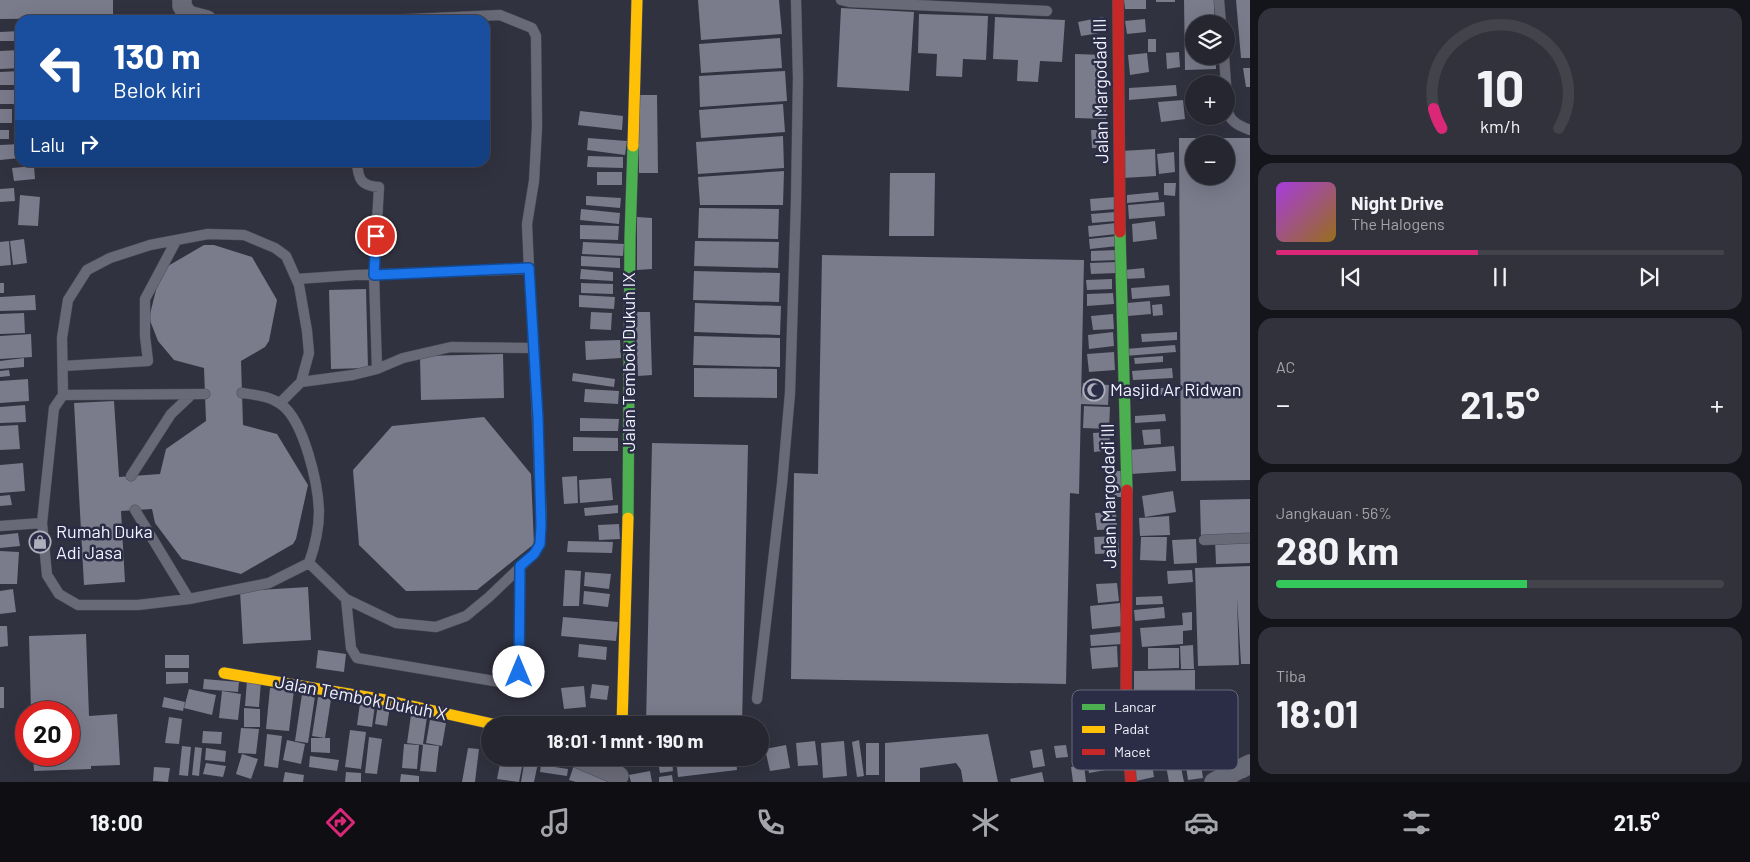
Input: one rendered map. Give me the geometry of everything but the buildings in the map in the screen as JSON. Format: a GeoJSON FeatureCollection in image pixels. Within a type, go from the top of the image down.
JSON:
{"type":"FeatureCollection","features":[{"type":"Feature","properties":{"kind":"street"},"geometry":{"type":"LineString","coordinates":[[182,0],[182,6],[188,15]]}},
{"type":"Feature","properties":{"kind":"street","name":"Jalan Tembok Dukuh IX"},"geometry":{"type":"LineString","coordinates":[[622,716],[628,512],[630,238],[637,0]]}},
{"type":"Feature","properties":{"kind":"street","name":"Jalan Margodadi III"},"geometry":{"type":"LineString","coordinates":[[1118,0],[1120,269],[1127,505],[1126,690]]}},
{"type":"Feature","properties":{"kind":"street","name":"Jalan Tembok Dukuh X"},"geometry":{"type":"LineString","coordinates":[[224,673],[385,700],[481,721]]}},
{"type":"Feature","properties":{"kind":"street"},"geometry":{"type":"LineString","coordinates":[[1214,782],[1250,764]]}},
{"type":"Feature","properties":{"kind":"street"},"geometry":{"type":"LineString","coordinates":[[602,766],[620,772]]}},
{"type":"Feature","properties":{"kind":"lane"},"geometry":{"type":"LineString","coordinates":[[757,699],[782,484],[790,393],[798,78],[796,0]]}},
{"type":"Feature","properties":{"kind":"lane"},"geometry":{"type":"LineString","coordinates":[[841,0],[849,2],[1047,11]]}},
{"type":"Feature","properties":{"kind":"lane"},"geometry":{"type":"LineString","coordinates":[[1219,0],[1220,15]]}},
{"type":"Feature","properties":{"kind":"lane"},"geometry":{"type":"LineString","coordinates":[[309,563],[346,598],[396,623],[436,627],[466,616],[534,554],[540,544],[538,429],[527,224],[534,181],[537,127],[536,36],[532,28],[500,15],[490,15]]}},
{"type":"Feature","properties":{"kind":"lane"},"geometry":{"type":"LineString","coordinates":[[1225,65],[1228,113],[1234,123],[1250,130]]}},
{"type":"Feature","properties":{"kind":"lane"},"geometry":{"type":"LineString","coordinates":[[358,167],[359,178],[362,181],[370,186],[379,187],[374,275],[377,369]]}},
{"type":"Feature","properties":{"kind":"lane"},"geometry":{"type":"LineString","coordinates":[[63,395],[62,338],[68,300],[87,270],[110,258],[150,245],[208,234],[244,235],[275,248],[286,256],[299,285],[309,353],[301,382],[280,403]]}},
{"type":"Feature","properties":{"kind":"lane"},"geometry":{"type":"LineString","coordinates":[[63,366],[148,361],[145,336],[145,299],[176,241]]}},
{"type":"Feature","properties":{"kind":"lane"},"geometry":{"type":"LineString","coordinates":[[297,280],[356,275],[529,268]]}},
{"type":"Feature","properties":{"kind":"lane"},"geometry":{"type":"LineString","coordinates":[[301,382],[353,375],[377,369],[403,358],[451,347],[534,348]]}},
{"type":"Feature","properties":{"kind":"lane"},"geometry":{"type":"LineString","coordinates":[[205,394],[63,395],[58,400],[54,408],[42,523],[47,575],[58,594],[78,605],[138,605],[189,599],[269,583],[309,563],[316,543],[319,510],[311,462],[299,430],[288,410],[280,403],[263,395],[242,393]]}},
{"type":"Feature","properties":{"kind":"lane"},"geometry":{"type":"LineString","coordinates":[[131,476],[171,414],[191,394]]}},
{"type":"Feature","properties":{"kind":"lane"},"geometry":{"type":"LineString","coordinates":[[135,510],[189,599]]}},
{"type":"Feature","properties":{"kind":"lane"},"geometry":{"type":"LineString","coordinates":[[0,526],[42,523]]}},
{"type":"Feature","properties":{"kind":"lane"},"geometry":{"type":"LineString","coordinates":[[1204,540],[1250,538]]}},
{"type":"Feature","properties":{"kind":"lane"},"geometry":{"type":"LineString","coordinates":[[346,598],[351,648],[357,658],[506,683],[513,680],[519,672],[520,566]]}},
{"type":"Feature","properties":{"kind":"railway"},"geometry":{"type":"LineString","coordinates":[[1232,782],[1250,773]]}},
{"type":"Feature","properties":{"kind":"traffic: fast"},"geometry":{"type":"LineString","coordinates":[[628,518],[630,238],[633,146]]}},
{"type":"Feature","properties":{"kind":"traffic: fast"},"geometry":{"type":"LineString","coordinates":[[1120,232],[1127,490]]}},
{"type":"Feature","properties":{"kind":"traffic: slow"},"geometry":{"type":"LineString","coordinates":[[633,146],[637,0]]}},
{"type":"Feature","properties":{"kind":"traffic: slow"},"geometry":{"type":"LineString","coordinates":[[622,716],[628,518]]}},
{"type":"Feature","properties":{"kind":"traffic: slow"},"geometry":{"type":"LineString","coordinates":[[224,673],[385,700],[481,721]]}},
{"type":"Feature","properties":{"kind":"traffic: jam"},"geometry":{"type":"LineString","coordinates":[[1118,0],[1120,232]]}},
{"type":"Feature","properties":{"kind":"traffic: jam"},"geometry":{"type":"LineString","coordinates":[[1126,690],[1127,490]]}},
{"type":"Feature","properties":{"kind":"traffic: jam"},"geometry":{"type":"LineString","coordinates":[[1130,770],[1131,782]]}},
{"type":"Feature","properties":{"kind":"place","name":"Masjid Ar Ridwan"},"geometry":{"type":"Point","coordinates":[1094,390]}},
{"type":"Feature","properties":{"kind":"place","name":"Rumah Duka Adi Jasa"},"geometry":{"type":"Point","coordinates":[40,542]}},
{"type":"Feature","properties":{"kind":"route"},"geometry":{"type":"LineString","coordinates":[[376,236],[374,275],[529,268],[538,419],[541,525],[540,544],[534,554],[520,566],[519,672]]}}]}
